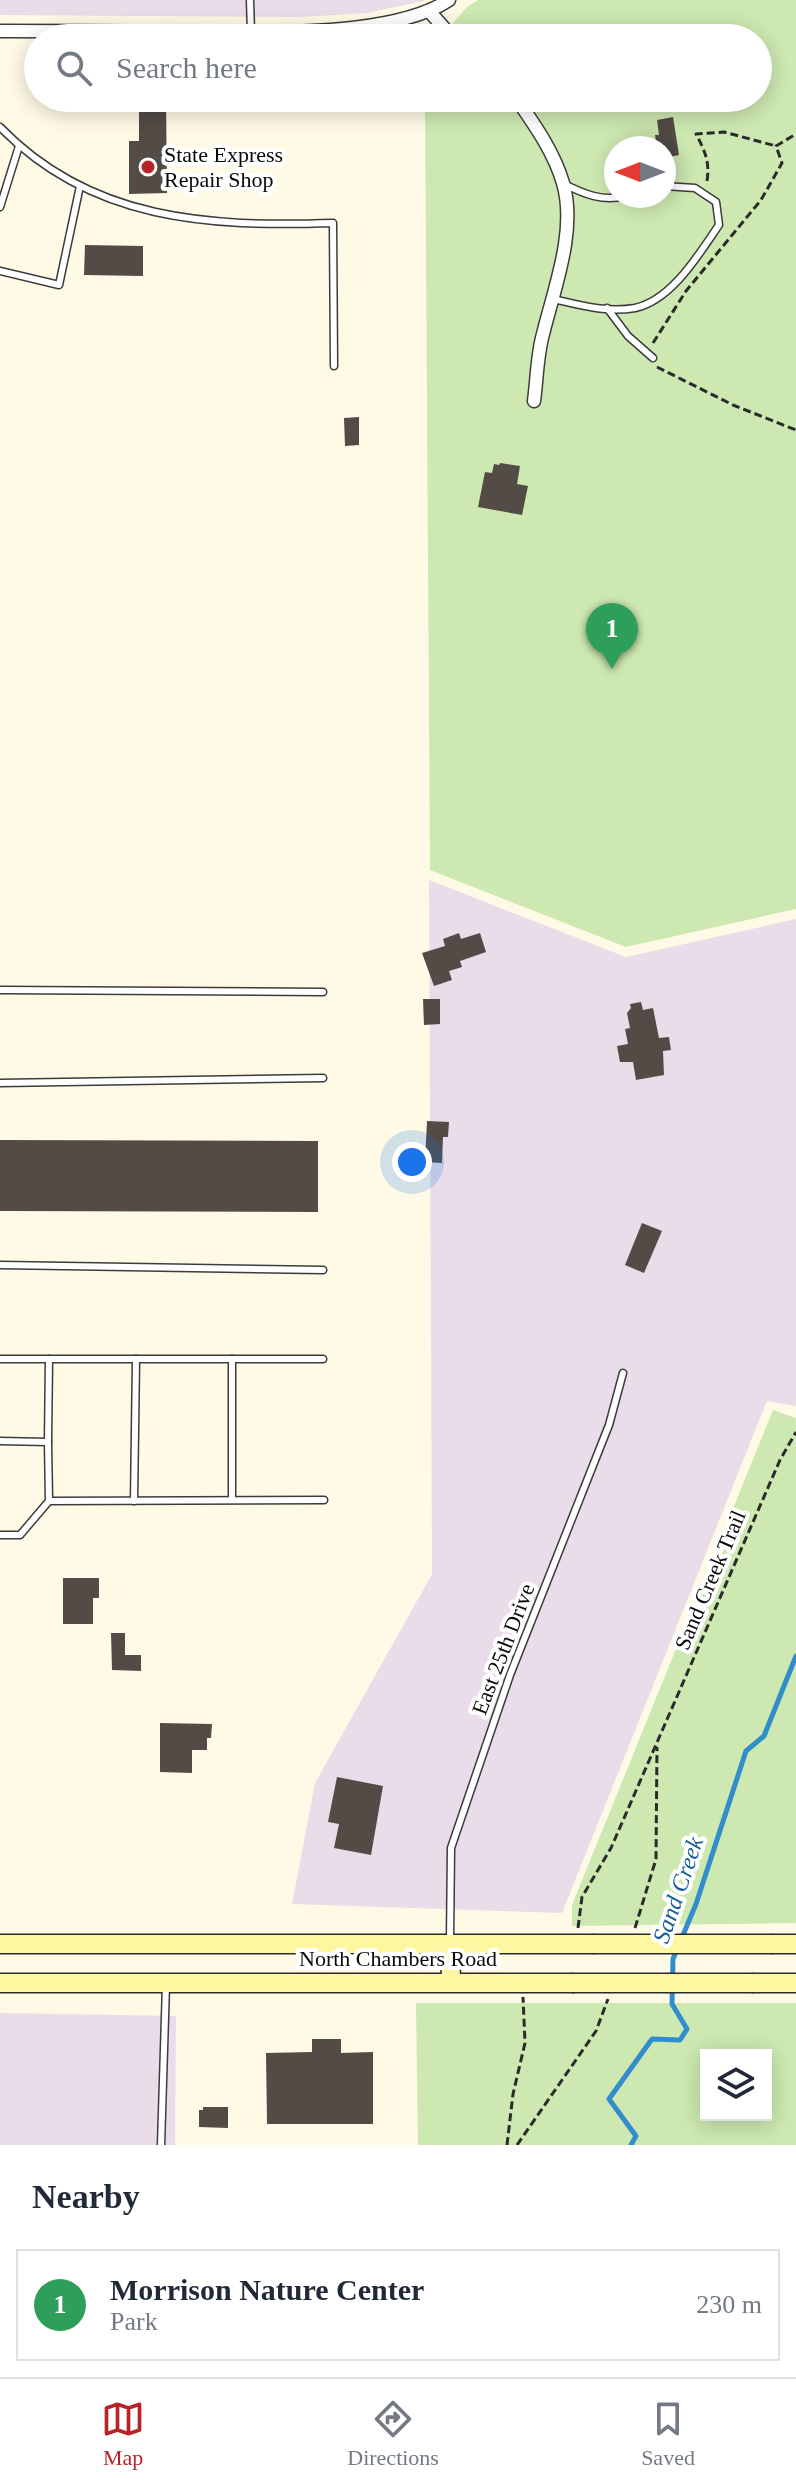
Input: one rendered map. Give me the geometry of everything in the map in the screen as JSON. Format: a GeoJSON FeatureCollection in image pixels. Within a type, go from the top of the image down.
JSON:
{"type":"FeatureCollection","features":[{"type":"Feature","properties":{"kind":"main road","name":"North Chambers Road"},"geometry":{"type":"LineString","coordinates":[[0,1944],[796,1944]]}},
{"type":"Feature","properties":{"kind":"main road"},"geometry":{"type":"LineString","coordinates":[[450,1944],[451,1982]]}},
{"type":"Feature","properties":{"kind":"main road","name":"North Chambers Road"},"geometry":{"type":"LineString","coordinates":[[0,1983],[796,1983]]}},
{"type":"Feature","properties":{"kind":"street"},"geometry":{"type":"LineString","coordinates":[[363,24],[429,11],[445,1]]}},
{"type":"Feature","properties":{"kind":"street"},"geometry":{"type":"LineString","coordinates":[[429,11],[441,24]]}},
{"type":"Feature","properties":{"kind":"street"},"geometry":{"type":"LineString","coordinates":[[0,31],[24,31]]}},
{"type":"Feature","properties":{"kind":"street"},"geometry":{"type":"LineString","coordinates":[[526,112],[539,129],[564,184],[567,226],[561,270],[542,336],[534,401]]}},
{"type":"Feature","properties":{"kind":"lane"},"geometry":{"type":"LineString","coordinates":[[250,0],[251,24]]}},
{"type":"Feature","properties":{"kind":"lane"},"geometry":{"type":"LineString","coordinates":[[0,127],[51,171],[109,201],[155,212],[262,225],[333,223],[334,366]]}},
{"type":"Feature","properties":{"kind":"lane"},"geometry":{"type":"LineString","coordinates":[[0,207],[19,146]]}},
{"type":"Feature","properties":{"kind":"lane"},"geometry":{"type":"LineString","coordinates":[[564,184],[585,195],[604,198]]}},
{"type":"Feature","properties":{"kind":"lane"},"geometry":{"type":"LineString","coordinates":[[0,271],[59,285],[80,186]]}},
{"type":"Feature","properties":{"kind":"lane"},"geometry":{"type":"LineString","coordinates":[[553,299],[595,309],[636,308],[666,292],[719,225],[716,202],[695,188],[676,187]]}},
{"type":"Feature","properties":{"kind":"lane"},"geometry":{"type":"LineString","coordinates":[[607,308],[628,336],[653,358]]}},
{"type":"Feature","properties":{"kind":"lane"},"geometry":{"type":"LineString","coordinates":[[0,990],[323,992]]}},
{"type":"Feature","properties":{"kind":"lane"},"geometry":{"type":"LineString","coordinates":[[0,1083],[323,1078]]}},
{"type":"Feature","properties":{"kind":"lane"},"geometry":{"type":"LineString","coordinates":[[0,1265],[323,1270]]}},
{"type":"Feature","properties":{"kind":"lane"},"geometry":{"type":"LineString","coordinates":[[0,1359],[323,1359]]}},
{"type":"Feature","properties":{"kind":"lane"},"geometry":{"type":"LineString","coordinates":[[0,1535],[20,1535],[49,1501],[49,1359]]}},
{"type":"Feature","properties":{"kind":"lane"},"geometry":{"type":"LineString","coordinates":[[134,1501],[136,1359]]}},
{"type":"Feature","properties":{"kind":"lane"},"geometry":{"type":"LineString","coordinates":[[232,1359],[232,1500]]}},
{"type":"Feature","properties":{"kind":"lane","name":"East 25th Drive"},"geometry":{"type":"LineString","coordinates":[[450,1944],[451,1848],[510,1675],[609,1425],[623,1373]]}},
{"type":"Feature","properties":{"kind":"lane"},"geometry":{"type":"LineString","coordinates":[[0,1441],[48,1442]]}},
{"type":"Feature","properties":{"kind":"lane"},"geometry":{"type":"LineString","coordinates":[[49,1501],[324,1500]]}},
{"type":"Feature","properties":{"kind":"lane"},"geometry":{"type":"LineString","coordinates":[[161,2145],[166,1982]]}},
{"type":"Feature","properties":{"kind":"path"},"geometry":{"type":"LineString","coordinates":[[700,191],[709,168],[696,134],[724,132],[776,146],[796,134]]}},
{"type":"Feature","properties":{"kind":"path"},"geometry":{"type":"LineString","coordinates":[[776,146],[782,163],[761,200],[671,313],[649,350],[656,367],[733,405],[796,430]]}},
{"type":"Feature","properties":{"kind":"path","name":"Sand Creek Trail"},"geometry":{"type":"LineString","coordinates":[[585,1944],[582,1897],[611,1848],[780,1460],[796,1432]]}},
{"type":"Feature","properties":{"kind":"path"},"geometry":{"type":"LineString","coordinates":[[507,2145],[513,2094],[525,2043],[523,1982]]}},
{"type":"Feature","properties":{"kind":"shaded area"},"geometry":{"type":"Polygon","coordinates":[[[0,0],[424,1],[367,13],[301,17],[0,15],[0,0]]]}},
{"type":"Feature","properties":{"kind":"shaded area"},"geometry":{"type":"Polygon","coordinates":[[[429,880],[626,957],[796,919],[796,1406],[767,1401],[562,1913],[292,1904],[315,1783],[432,1574],[429,880]]]}},
{"type":"Feature","properties":{"kind":"shaded area"},"geometry":{"type":"Polygon","coordinates":[[[0,2013],[176,2016],[175,2145],[0,2145],[0,2013]]]}},
{"type":"Feature","properties":{"kind":"green space"},"geometry":{"type":"Polygon","coordinates":[[[478,0],[796,0],[796,909],[626,947],[430,870],[425,112],[772,112],[772,24],[452,24],[478,0]]]}},
{"type":"Feature","properties":{"kind":"green space"},"geometry":{"type":"Polygon","coordinates":[[[773,1410],[796,1418],[796,1923],[572,1926],[572,1905],[773,1410]]]}},
{"type":"Feature","properties":{"kind":"green space"},"geometry":{"type":"Polygon","coordinates":[[[416,2003],[796,2003],[796,2145],[418,2145],[416,2003]]]}},
{"type":"Feature","properties":{"kind":"building","name":"State Express Repair Shop"},"geometry":{"type":"Polygon","coordinates":[[[139,112],[166,112],[167,193],[129,194],[129,141],[139,141],[139,112]]]}},
{"type":"Feature","properties":{"kind":"building"},"geometry":{"type":"Polygon","coordinates":[[[673,117],[676,136],[655,136],[659,135],[657,120],[673,117]]]}},
{"type":"Feature","properties":{"kind":"building"},"geometry":{"type":"Polygon","coordinates":[[[85,245],[143,246],[143,276],[84,275],[85,245]]]}},
{"type":"Feature","properties":{"kind":"building"},"geometry":{"type":"Polygon","coordinates":[[[359,417],[359,445],[345,446],[344,418],[359,417]]]}},
{"type":"Feature","properties":{"kind":"building"},"geometry":{"type":"Polygon","coordinates":[[[494,464],[520,466],[517,484],[528,486],[522,515],[478,507],[485,472],[492,473],[494,464]]]}},
{"type":"Feature","properties":{"kind":"building"},"geometry":{"type":"Polygon","coordinates":[[[459,933],[461,939],[480,933],[486,952],[460,961],[462,967],[449,971],[452,980],[434,986],[422,953],[445,946],[443,939],[459,933]]]}},
{"type":"Feature","properties":{"kind":"building"},"geometry":{"type":"Polygon","coordinates":[[[423,999],[440,999],[440,1024],[424,1025],[423,999]]]}},
{"type":"Feature","properties":{"kind":"building"},"geometry":{"type":"Polygon","coordinates":[[[641,1002],[643,1010],[653,1008],[659,1038],[669,1037],[671,1050],[663,1051],[664,1075],[636,1080],[633,1062],[620,1062],[617,1046],[628,1044],[625,1029],[630,1028],[627,1013],[630,1004],[641,1002]]]}},
{"type":"Feature","properties":{"kind":"building"},"geometry":{"type":"Polygon","coordinates":[[[427,1121],[449,1122],[448,1137],[443,1137],[442,1163],[425,1162],[427,1121]]]}},
{"type":"Feature","properties":{"kind":"building"},"geometry":{"type":"Polygon","coordinates":[[[0,1140],[318,1141],[318,1212],[0,1211],[0,1140]]]}},
{"type":"Feature","properties":{"kind":"building"},"geometry":{"type":"Polygon","coordinates":[[[642,1223],[662,1231],[644,1273],[625,1265],[642,1223]]]}},
{"type":"Feature","properties":{"kind":"building"},"geometry":{"type":"Polygon","coordinates":[[[63,1578],[99,1578],[99,1598],[93,1598],[93,1624],[63,1624],[63,1578]]]}},
{"type":"Feature","properties":{"kind":"building"},"geometry":{"type":"Polygon","coordinates":[[[111,1633],[125,1633],[125,1655],[141,1655],[141,1671],[112,1670],[111,1633]]]}},
{"type":"Feature","properties":{"kind":"building"},"geometry":{"type":"Polygon","coordinates":[[[160,1723],[212,1724],[207,1750],[192,1750],[192,1773],[160,1772],[160,1723]]]}},
{"type":"Feature","properties":{"kind":"building"},"geometry":{"type":"Polygon","coordinates":[[[337,1777],[383,1786],[371,1855],[334,1848],[339,1824],[328,1822],[337,1777]]]}},
{"type":"Feature","properties":{"kind":"building"},"geometry":{"type":"Polygon","coordinates":[[[312,2039],[341,2039],[341,2053],[373,2052],[373,2124],[267,2124],[266,2053],[312,2052],[312,2039]]]}},
{"type":"Feature","properties":{"kind":"building"},"geometry":{"type":"Polygon","coordinates":[[[203,2107],[228,2107],[228,2128],[199,2127],[199,2110],[203,2107]]]}},
{"type":"Feature","properties":{"kind":"waterway","name":"Sand Creek"},"geometry":{"type":"LineString","coordinates":[[631,2145],[636,2136],[609,2099],[652,2039],[680,2040],[687,2029],[672,2004],[673,1959],[696,1904],[746,1751],[764,1736],[796,1656]]}},
{"type":"Feature","properties":{"kind":"place","name":"State Express Repair Shop"},"geometry":{"type":"Point","coordinates":[148,167]}},
{"type":"Feature","properties":{"kind":"place","name":"Morrison Nature Center"},"geometry":{"type":"Point","coordinates":[612,669]}}]}
